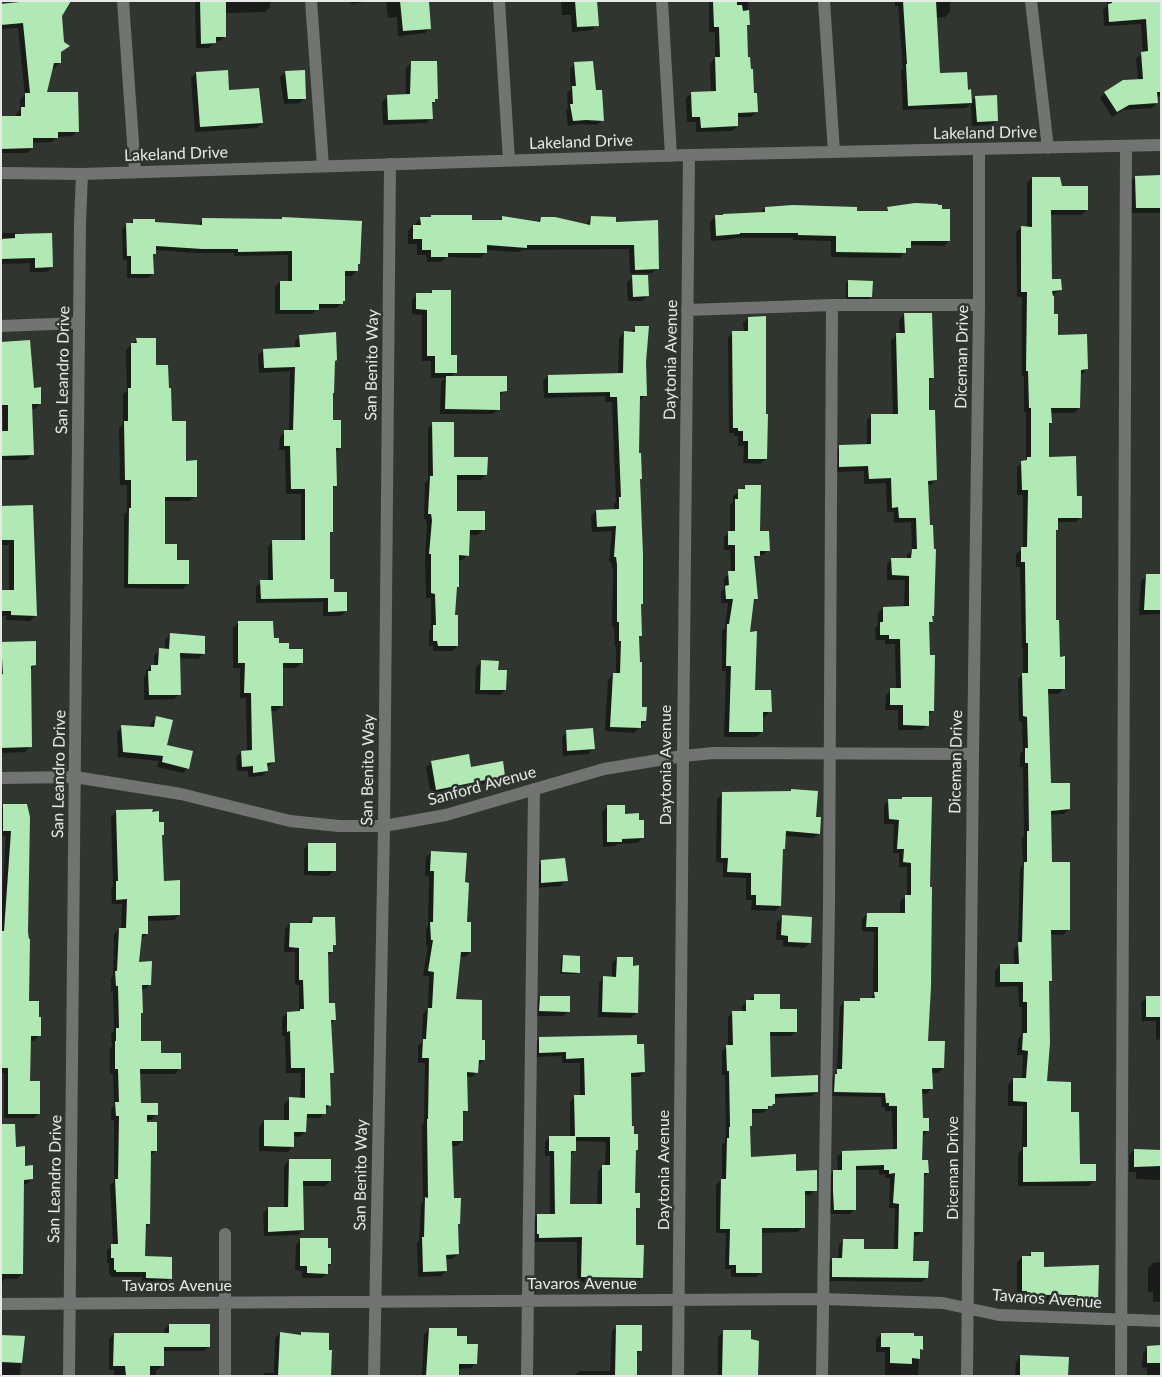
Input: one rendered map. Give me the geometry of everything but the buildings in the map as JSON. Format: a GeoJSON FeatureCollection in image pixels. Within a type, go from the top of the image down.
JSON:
{"type":"FeatureCollection","features":[{"type":"Feature","properties":{"kind":"street"},"geometry":{"type":"LineString","coordinates":[[123,1],[135,171]]}},
{"type":"Feature","properties":{"kind":"street"},"geometry":{"type":"LineString","coordinates":[[311,1],[322,166]]}},
{"type":"Feature","properties":{"kind":"street"},"geometry":{"type":"LineString","coordinates":[[499,1],[509,160]]}},
{"type":"Feature","properties":{"kind":"street"},"geometry":{"type":"LineString","coordinates":[[662,1],[671,156]]}},
{"type":"Feature","properties":{"kind":"street"},"geometry":{"type":"LineString","coordinates":[[824,1],[834,152]]}},
{"type":"Feature","properties":{"kind":"street"},"geometry":{"type":"LineString","coordinates":[[1031,1],[1048,148]]}},
{"type":"Feature","properties":{"kind":"street","name":"Lakeland Drive"},"geometry":{"type":"LineString","coordinates":[[1,173],[82,174],[689,155],[1161,145]]}},
{"type":"Feature","properties":{"kind":"street"},"geometry":{"type":"LineString","coordinates":[[1121,1376],[1126,146]]}},
{"type":"Feature","properties":{"kind":"street","name":"Diceman Drive"},"geometry":{"type":"LineString","coordinates":[[967,1376],[972,754],[979,305],[979,150]]}},
{"type":"Feature","properties":{"kind":"street","name":"Daytonia Avenue"},"geometry":{"type":"LineString","coordinates":[[678,1376],[689,155]]}},
{"type":"Feature","properties":{"kind":"street","name":"San Benito Way"},"geometry":{"type":"LineString","coordinates":[[374,1376],[384,826],[390,164]]}},
{"type":"Feature","properties":{"kind":"street","name":"San Leandro Drive"},"geometry":{"type":"LineString","coordinates":[[69,1376],[82,174]]}},
{"type":"Feature","properties":{"kind":"street"},"geometry":{"type":"LineString","coordinates":[[688,310],[832,305],[979,305]]}},
{"type":"Feature","properties":{"kind":"street"},"geometry":{"type":"LineString","coordinates":[[822,1376],[829,904],[832,305]]}},
{"type":"Feature","properties":{"kind":"street"},"geometry":{"type":"LineString","coordinates":[[1,326],[80,323]]}},
{"type":"Feature","properties":{"kind":"street","name":"Sanford Avenue"},"geometry":{"type":"LineString","coordinates":[[1,778],[75,777],[181,794],[290,820],[339,826],[384,826],[446,815],[604,769],[683,756],[713,753],[972,754]]}},
{"type":"Feature","properties":{"kind":"street"},"geometry":{"type":"LineString","coordinates":[[527,1376],[534,789]]}},
{"type":"Feature","properties":{"kind":"street"},"geometry":{"type":"LineString","coordinates":[[225,1234],[225,1376]]}},
{"type":"Feature","properties":{"kind":"street","name":"Tavaros Avenue"},"geometry":{"type":"LineString","coordinates":[[1,1304],[823,1299],[943,1303],[999,1315],[1161,1321]]}}]}
